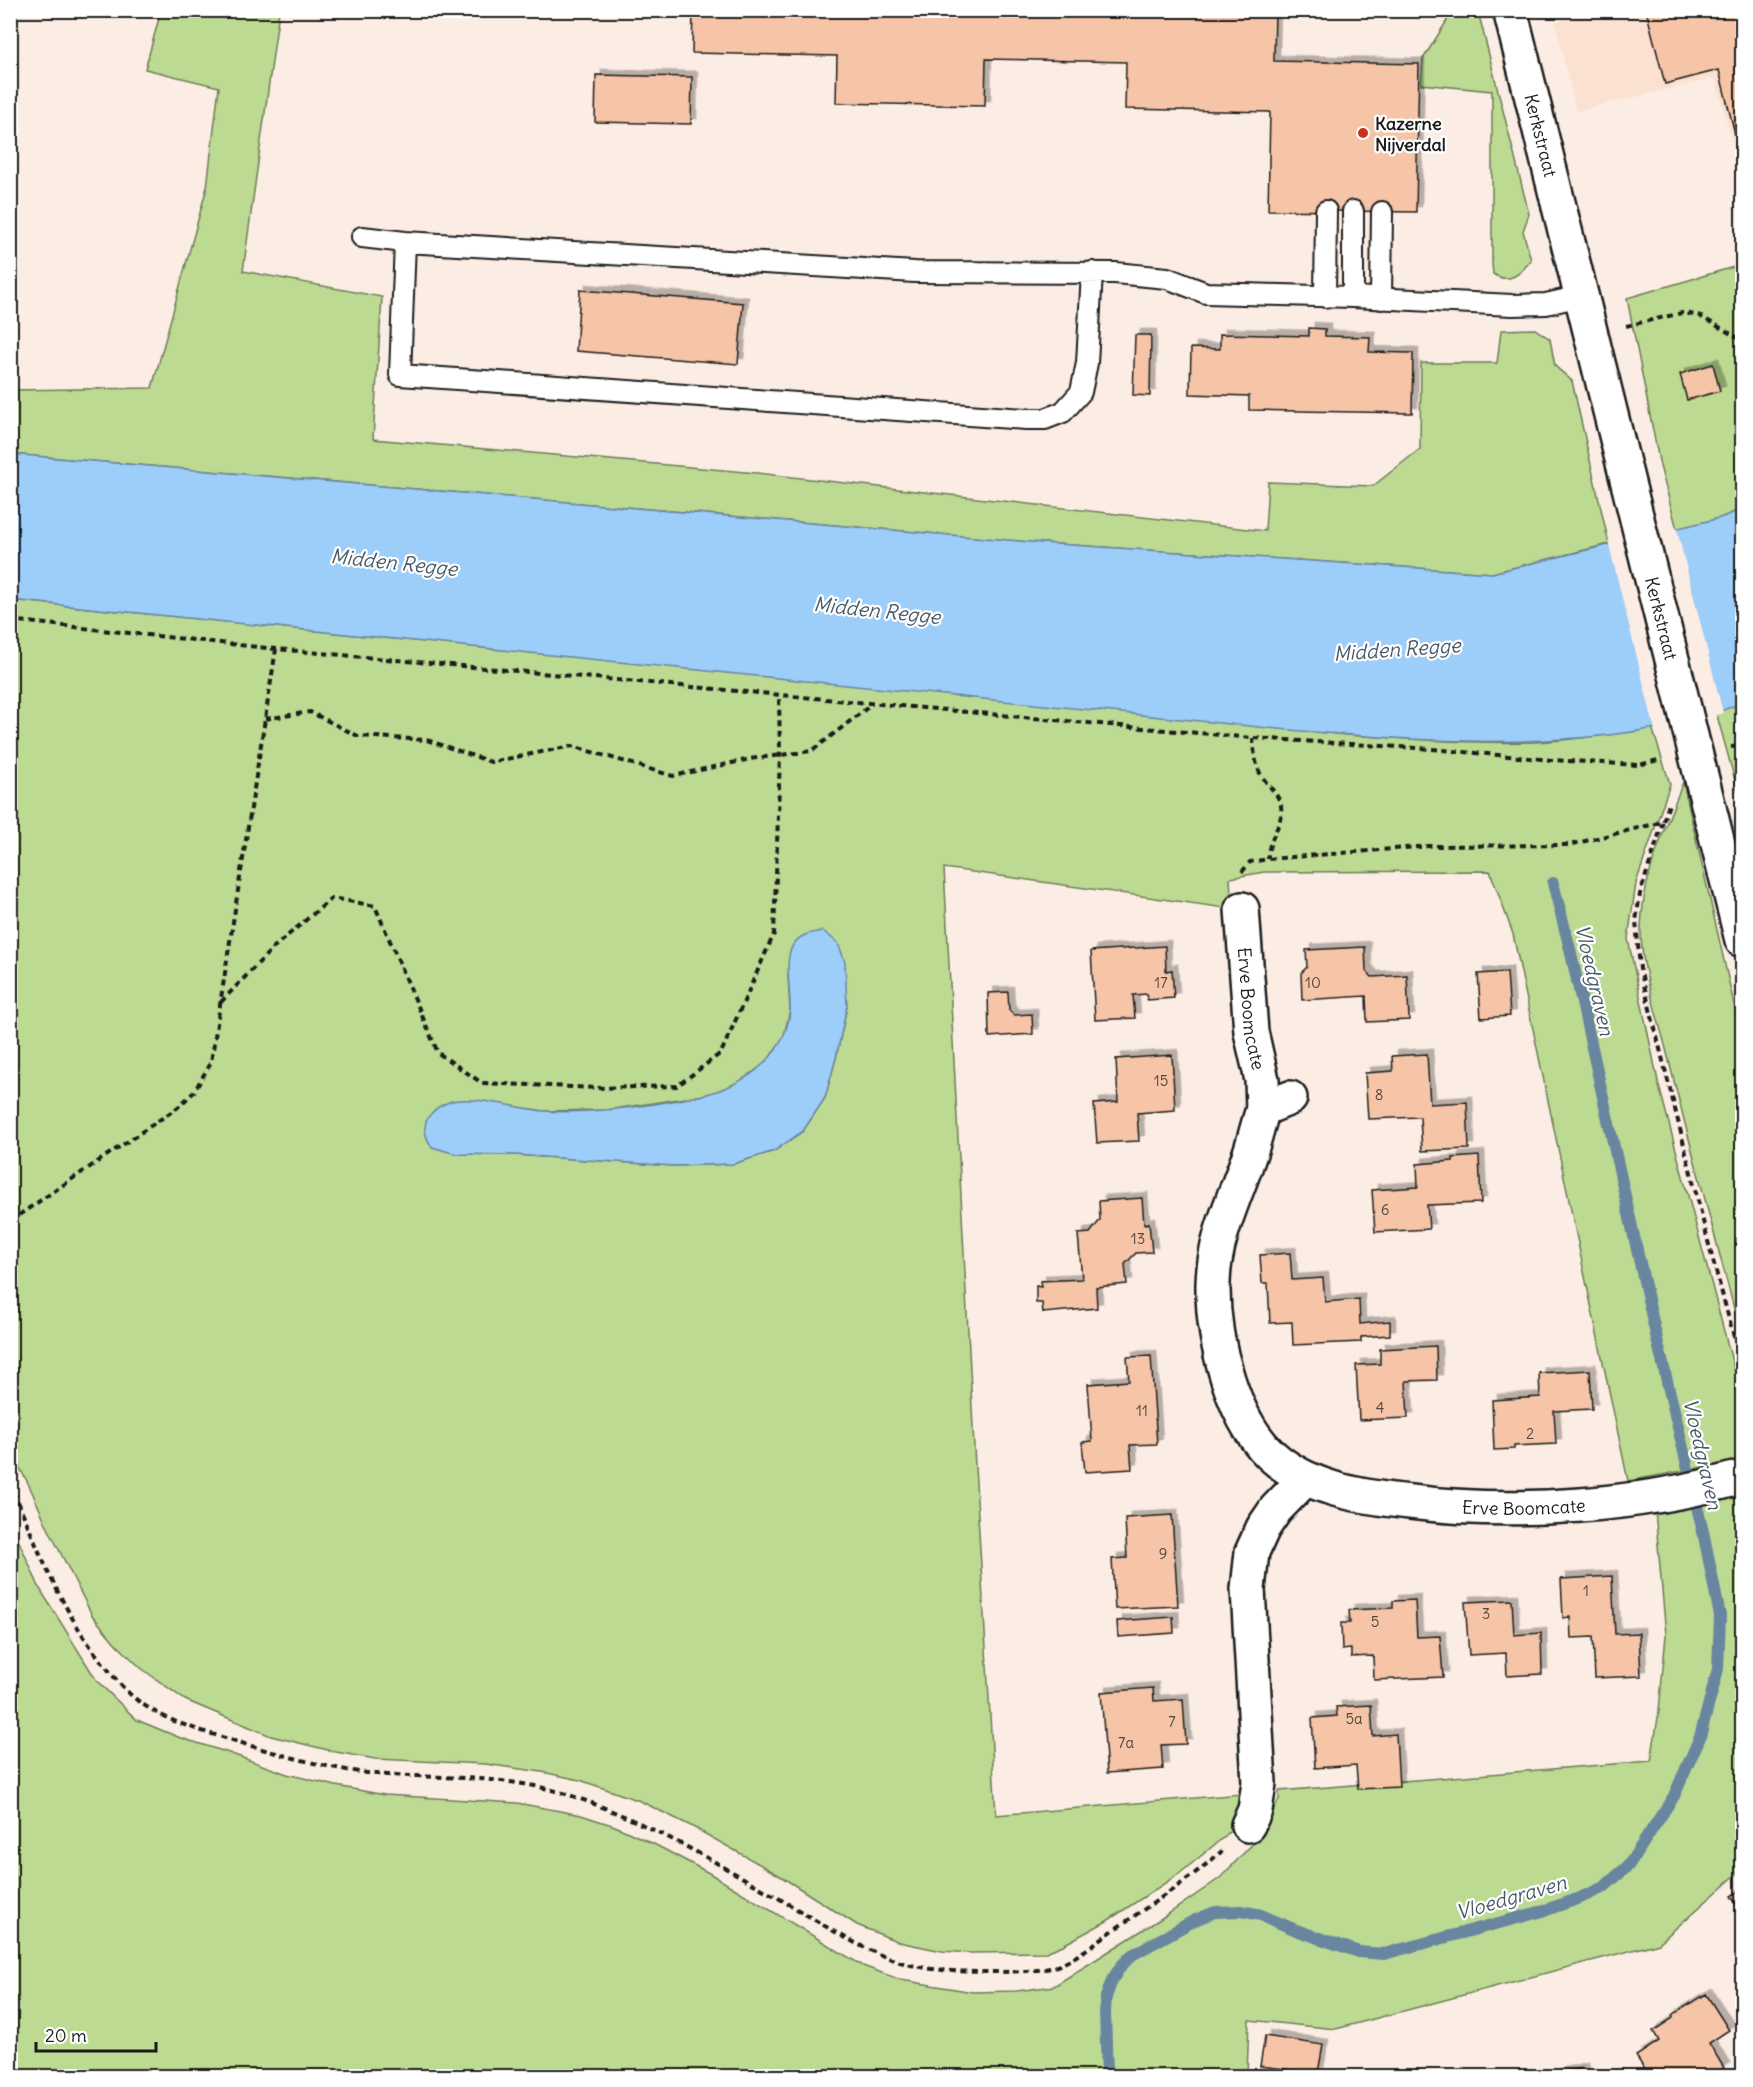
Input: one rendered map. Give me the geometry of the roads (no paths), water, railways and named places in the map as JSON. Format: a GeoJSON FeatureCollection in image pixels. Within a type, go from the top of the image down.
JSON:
{"type":"FeatureCollection","features":[{"type":"Feature","properties":{"kind":"street","name":"Kerkstraat"},"geometry":{"type":"LineString","coordinates":[[1510,10],[1743,940]]}},
{"type":"Feature","properties":{"kind":"street","name":"Erve Boomcate"},"geometry":{"type":"LineString","coordinates":[[1242,909],[1251,1032],[1262,1080],[1276,1104],[1250,1154],[1221,1228],[1213,1281],[1215,1324],[1227,1373],[1239,1409],[1255,1438],[1276,1460],[1305,1479],[1347,1492],[1377,1498],[1475,1509],[1547,1507],[1619,1501],[1733,1480]]}},
{"type":"Feature","properties":{"kind":"street"},"geometry":{"type":"LineString","coordinates":[[1248,1825],[1255,1810],[1259,1783],[1248,1589],[1252,1552],[1263,1528],[1276,1509],[1305,1479]]}},
{"type":"Feature","properties":{"kind":"lane"},"geometry":{"type":"LineString","coordinates":[[1325,297],[1326,211]]}},
{"type":"Feature","properties":{"kind":"lane"},"geometry":{"type":"LineString","coordinates":[[1353,211],[1353,297]]}},
{"type":"Feature","properties":{"kind":"lane"},"geometry":{"type":"LineString","coordinates":[[1381,299],[1382,212]]}},
{"type":"Feature","properties":{"kind":"lane"},"geometry":{"type":"LineString","coordinates":[[362,237],[405,242],[915,272],[1092,272],[1167,278],[1206,293],[1512,305],[1546,304],[1581,296]]}},
{"type":"Feature","properties":{"kind":"lane"},"geometry":{"type":"LineString","coordinates":[[405,242],[400,375],[1026,419],[1045,419],[1063,412],[1081,392],[1087,363],[1092,272]]}},
{"type":"Feature","properties":{"kind":"water","name":"Midden Regge"},"geometry":{"type":"Polygon","coordinates":[[[10,454],[1042,543],[1492,573],[1720,518],[1742,509],[1742,703],[1695,720],[1591,737],[1539,741],[1487,741],[1383,737],[1278,729],[11,600],[10,454]]]}},
{"type":"Feature","properties":{"kind":"water"},"geometry":{"type":"Polygon","coordinates":[[[823,931],[838,943],[845,962],[847,1006],[836,1058],[825,1098],[803,1131],[774,1151],[733,1164],[674,1166],[515,1155],[456,1154],[432,1147],[426,1135],[427,1119],[434,1110],[458,1100],[482,1101],[544,1111],[599,1111],[689,1098],[707,1094],[740,1081],[768,1059],[779,1045],[786,1029],[790,1010],[788,960],[792,947],[801,937],[823,931]]]}},
{"type":"Feature","properties":{"kind":"waterway","name":"Vloedgraven"},"geometry":{"type":"LineString","coordinates":[[1107,2076],[1106,1997],[1112,1980],[1132,1955],[1195,1920],[1215,1912],[1241,1911],[1261,1915],[1359,1952],[1384,1954],[1543,1911],[1580,1898],[1604,1887],[1628,1866],[1674,1796],[1700,1737],[1718,1669],[1720,1616],[1704,1536],[1553,883]]}},
{"type":"Feature","properties":{"kind":"place","name":"Kazerne Nijverdal"},"geometry":{"type":"Point","coordinates":[1363,133]}}]}
